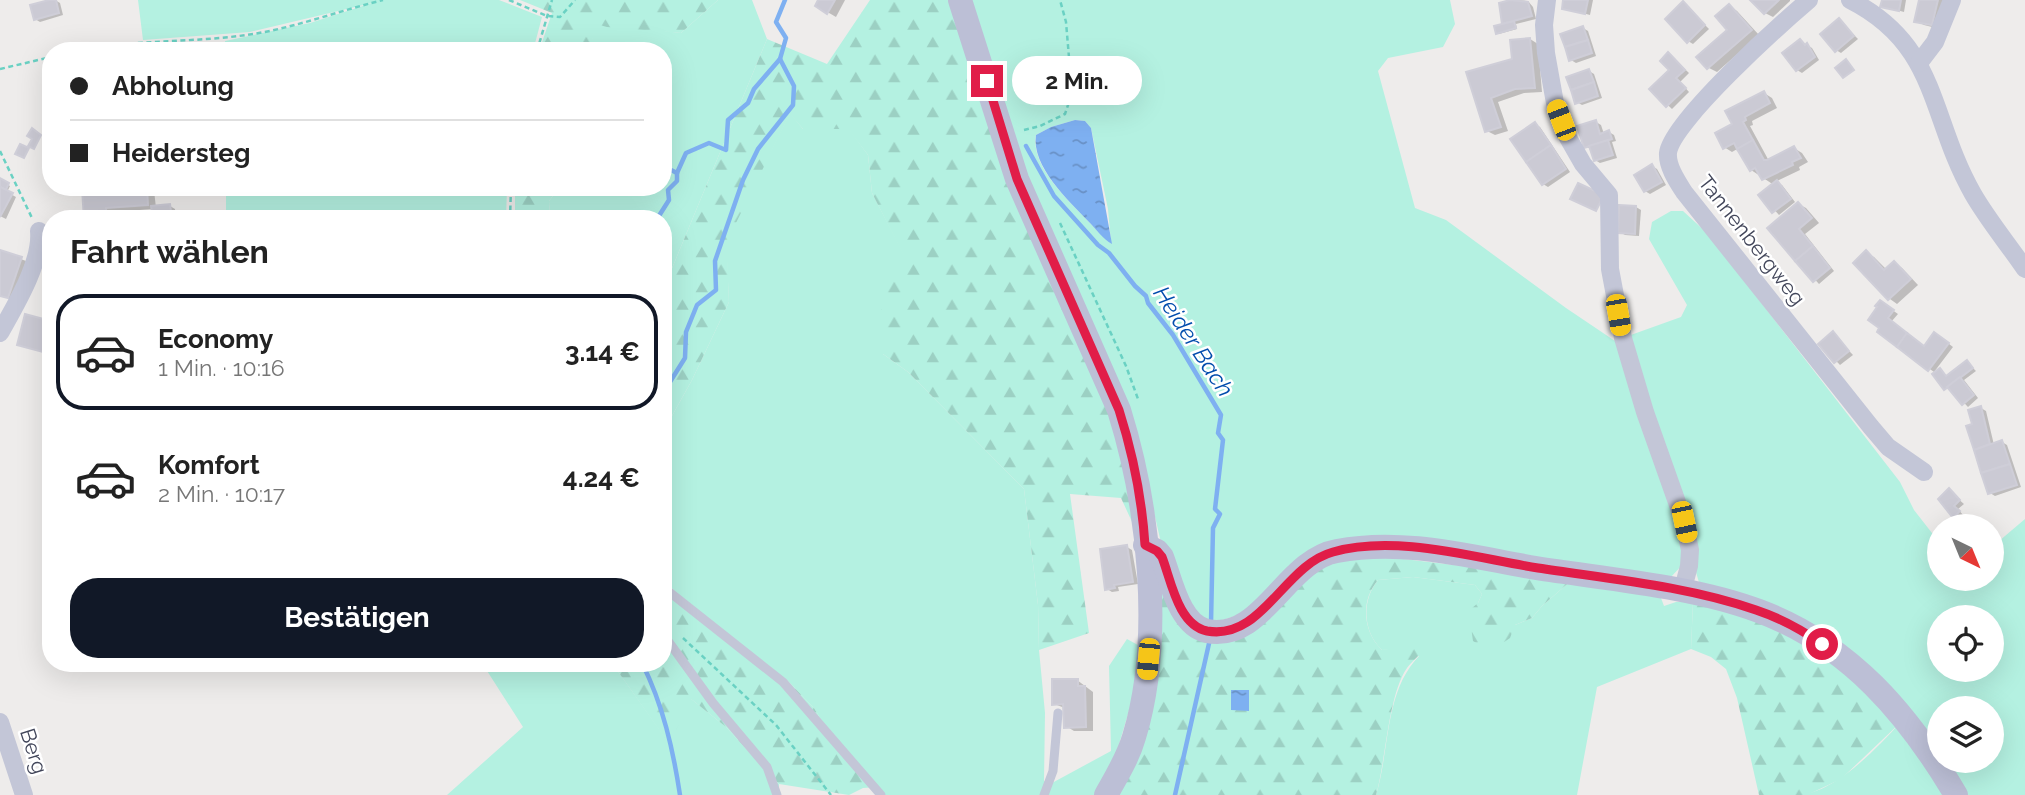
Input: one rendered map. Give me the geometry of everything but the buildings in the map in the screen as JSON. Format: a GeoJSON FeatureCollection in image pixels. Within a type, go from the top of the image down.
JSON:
{"type":"FeatureCollection","features":[{"type":"Feature","properties":{"kind":"main road"},"geometry":{"type":"LineString","coordinates":[[960,0],[1002,134],[1030,210],[1119,410],[1138,484],[1145,545],[1150,640],[1142,707],[1131,747],[1106,795]]}},
{"type":"Feature","properties":{"kind":"main road"},"geometry":{"type":"LineString","coordinates":[[1145,545],[1162,557],[1186,616],[1193,624],[1211,631],[1238,627],[1250,621],[1299,571],[1319,557],[1336,551],[1373,547],[1427,549],[1682,592],[1759,611],[1807,634],[1838,654],[1900,712],[1936,761],[1956,795]]}},
{"type":"Feature","properties":{"kind":"street"},"geometry":{"type":"LineString","coordinates":[[1547,0],[1544,25],[1546,53],[1555,103],[1567,136],[1583,164],[1609,195],[1610,270],[1623,338],[1645,412],[1684,522],[1690,550],[1682,592]]}},
{"type":"Feature","properties":{"kind":"street","name":"Tannenbergweg"},"geometry":{"type":"LineString","coordinates":[[1809,0],[1746,59],[1681,128],[1672,141],[1668,154],[1670,165],[1689,198],[1871,427],[1888,447],[1924,472]]}},
{"type":"Feature","properties":{"kind":"street"},"geometry":{"type":"LineString","coordinates":[[1850,0],[1879,16],[1892,27],[1919,63],[1949,143],[1973,194],[2025,269]]}},
{"type":"Feature","properties":{"kind":"street"},"geometry":{"type":"LineString","coordinates":[[1919,63],[1935,42],[1952,0]]}},
{"type":"Feature","properties":{"kind":"street"},"geometry":{"type":"LineString","coordinates":[[0,333],[29,275],[40,238],[39,231]]}},
{"type":"Feature","properties":{"kind":"street","name":"Berg"},"geometry":{"type":"LineString","coordinates":[[0,722],[24,795]]}},
{"type":"Feature","properties":{"kind":"lane"},"geometry":{"type":"LineString","coordinates":[[672,594],[783,682],[881,795]]}},
{"type":"Feature","properties":{"kind":"lane"},"geometry":{"type":"LineString","coordinates":[[672,647],[713,703],[763,761],[777,795]]}},
{"type":"Feature","properties":{"kind":"lane"},"geometry":{"type":"LineString","coordinates":[[1044,795],[1053,771],[1058,713]]}},
{"type":"Feature","properties":{"kind":"path"},"geometry":{"type":"LineString","coordinates":[[190,42],[250,35],[383,0]]}},
{"type":"Feature","properties":{"kind":"path"},"geometry":{"type":"LineString","coordinates":[[509,0],[547,16],[560,17],[575,0]]}},
{"type":"Feature","properties":{"kind":"path"},"geometry":{"type":"LineString","coordinates":[[540,42],[552,0]]}},
{"type":"Feature","properties":{"kind":"path"},"geometry":{"type":"LineString","coordinates":[[1002,134],[1040,126],[1065,114],[1072,93],[1066,22],[1060,0]]}},
{"type":"Feature","properties":{"kind":"path"},"geometry":{"type":"LineString","coordinates":[[0,69],[42,59]]}},
{"type":"Feature","properties":{"kind":"path"},"geometry":{"type":"LineString","coordinates":[[0,151],[39,231]]}},
{"type":"Feature","properties":{"kind":"path"},"geometry":{"type":"LineString","coordinates":[[677,632],[776,725],[831,795]]}},
{"type":"Feature","properties":{"kind":"green space"},"geometry":{"type":"Polygon","coordinates":[[[138,0],[499,0],[542,17],[535,42],[225,42],[310,23],[372,3],[250,32],[143,40],[138,0]]]}},
{"type":"Feature","properties":{"kind":"green space"},"geometry":{"type":"Polygon","coordinates":[[[520,0],[718,0],[681,33],[596,24],[592,42],[542,42],[552,13],[520,0]]]}},
{"type":"Feature","properties":{"kind":"green space"},"geometry":{"type":"Polygon","coordinates":[[[718,0],[752,0],[767,39],[672,268],[672,210],[550,210],[549,201],[553,196],[672,196],[672,42],[592,42],[595,23],[681,33],[718,0]]]}},
{"type":"Feature","properties":{"kind":"green space"},"geometry":{"type":"Polygon","coordinates":[[[870,0],[949,0],[1112,413],[1139,537],[1121,498],[1070,494],[1089,633],[1039,650],[1038,605],[1024,489],[908,372],[883,354],[880,281],[910,268],[872,193],[868,155],[848,129],[803,129],[790,114],[727,241],[729,302],[672,416],[672,268],[767,39],[827,64],[870,0]]]}},
{"type":"Feature","properties":{"kind":"green space"},"geometry":{"type":"Polygon","coordinates":[[[970,0],[1450,0],[1455,24],[1443,47],[1388,58],[1378,71],[1415,208],[1446,220],[1618,343],[1677,516],[1684,563],[1671,577],[1433,546],[1203,626],[1162,547],[1137,439],[1017,164],[970,0]],[[1075,120],[1051,127],[1036,135],[1036,147],[1039,159],[1053,182],[1111,243],[1108,209],[1091,128],[1085,121],[1075,120]]]}},
{"type":"Feature","properties":{"kind":"green space"},"geometry":{"type":"Polygon","coordinates":[[[790,113],[803,129],[849,129],[868,155],[872,193],[911,268],[883,354],[908,372],[1024,489],[1038,605],[1045,713],[1044,781],[1052,783],[1111,751],[1109,666],[1127,639],[1147,650],[1104,795],[885,795],[826,728],[814,708],[787,680],[697,611],[672,588],[672,416],[729,302],[726,241],[790,113]]]}},
{"type":"Feature","properties":{"kind":"green space"},"geometry":{"type":"Polygon","coordinates":[[[226,196],[507,196],[506,210],[226,210],[226,196]]]}},
{"type":"Feature","properties":{"kind":"green space"},"geometry":{"type":"Polygon","coordinates":[[[515,196],[553,196],[549,201],[550,210],[515,210],[515,196]]]}},
{"type":"Feature","properties":{"kind":"green space"},"geometry":{"type":"Polygon","coordinates":[[[1671,211],[1683,211],[1708,234],[1900,482],[1914,510],[1927,527],[1927,592],[2004,592],[2004,537],[2025,519],[2025,795],[1958,795],[1943,773],[2004,773],[2004,696],[1927,696],[1927,748],[1902,711],[1700,586],[1628,336],[1681,317],[1687,305],[1649,239],[1652,222],[1671,211]]]}},
{"type":"Feature","properties":{"kind":"green space"},"geometry":{"type":"Polygon","coordinates":[[[1336,551],[1573,579],[1532,618],[1515,625],[1510,638],[1494,649],[1473,641],[1470,620],[1472,608],[1482,594],[1475,585],[1413,577],[1378,580],[1368,597],[1366,607],[1368,625],[1376,643],[1382,650],[1420,644],[1426,648],[1407,668],[1396,694],[1376,795],[1106,795],[1128,754],[1148,576],[1180,606],[1215,631],[1336,551]]]}},
{"type":"Feature","properties":{"kind":"green space"},"geometry":{"type":"Polygon","coordinates":[[[1413,577],[1475,585],[1482,594],[1478,603],[1515,625],[1532,618],[1573,579],[1661,598],[1664,606],[1676,602],[1693,602],[1691,649],[1597,687],[1577,795],[1376,795],[1399,687],[1419,656],[1400,649],[1382,650],[1371,634],[1366,616],[1367,607],[1378,580],[1413,577]]]}},
{"type":"Feature","properties":{"kind":"green space"},"geometry":{"type":"Polygon","coordinates":[[[672,588],[697,611],[787,680],[814,708],[826,728],[877,787],[863,788],[849,795],[779,784],[726,727],[691,699],[669,744],[618,672],[672,672],[672,588]]]}},
{"type":"Feature","properties":{"kind":"green space"},"geometry":{"type":"Polygon","coordinates":[[[1693,602],[1761,618],[1816,646],[1900,723],[1841,779],[1807,795],[1759,795],[1737,698],[1726,669],[1711,657],[1691,649],[1693,602]]]}},
{"type":"Feature","properties":{"kind":"green space"},"geometry":{"type":"Polygon","coordinates":[[[488,672],[618,672],[669,743],[690,698],[726,727],[779,784],[779,795],[447,795],[523,727],[488,672]]]}},
{"type":"Feature","properties":{"kind":"green space"},"geometry":{"type":"Polygon","coordinates":[[[1900,723],[1927,760],[1927,773],[1937,773],[1953,795],[1797,795],[1811,793],[1840,779],[1867,757],[1900,723]]]}},
{"type":"Feature","properties":{"kind":"water"},"geometry":{"type":"Polygon","coordinates":[[[1075,120],[1085,121],[1091,128],[1112,244],[1062,193],[1039,159],[1036,135],[1075,120]]]}},
{"type":"Feature","properties":{"kind":"water"},"geometry":{"type":"Polygon","coordinates":[[[1231,690],[1249,690],[1249,711],[1231,710],[1231,690]]]}},
{"type":"Feature","properties":{"kind":"waterway"},"geometry":{"type":"LineString","coordinates":[[672,379],[685,358],[686,332],[697,305],[716,290],[715,261],[743,180],[758,149],[793,105],[794,86],[780,59],[786,38],[776,22],[785,0]]}},
{"type":"Feature","properties":{"kind":"waterway"},"geometry":{"type":"LineString","coordinates":[[672,170],[677,173],[686,153],[709,143],[726,150],[728,120],[748,103],[754,89],[780,59]]}},
{"type":"Feature","properties":{"kind":"waterway","name":"Heider Bach"},"geometry":{"type":"LineString","coordinates":[[1026,146],[1054,196],[1146,296],[1221,415],[1218,433],[1223,440],[1215,509],[1220,514],[1213,528],[1211,623]]}},
{"type":"Feature","properties":{"kind":"waterway"},"geometry":{"type":"LineString","coordinates":[[672,186],[677,181],[677,173]]}},
{"type":"Feature","properties":{"kind":"waterway"},"geometry":{"type":"LineString","coordinates":[[663,210],[669,196]]}},
{"type":"Feature","properties":{"kind":"waterway","name":"Heider Bach"},"geometry":{"type":"LineString","coordinates":[[1175,795],[1210,639]]}},
{"type":"Feature","properties":{"kind":"waterway"},"geometry":{"type":"LineString","coordinates":[[646,672],[666,728],[680,795]]}},
{"type":"Feature","properties":{"kind":"route"},"geometry":{"type":"LineString","coordinates":[[987,81],[1017,179],[1119,410],[1138,484],[1145,545],[1162,557],[1180,606],[1193,624],[1205,631],[1222,631],[1247,623],[1306,565],[1327,554],[1373,547],[1407,548],[1463,554],[1735,603],[1782,621],[1822,644]]}}]}
